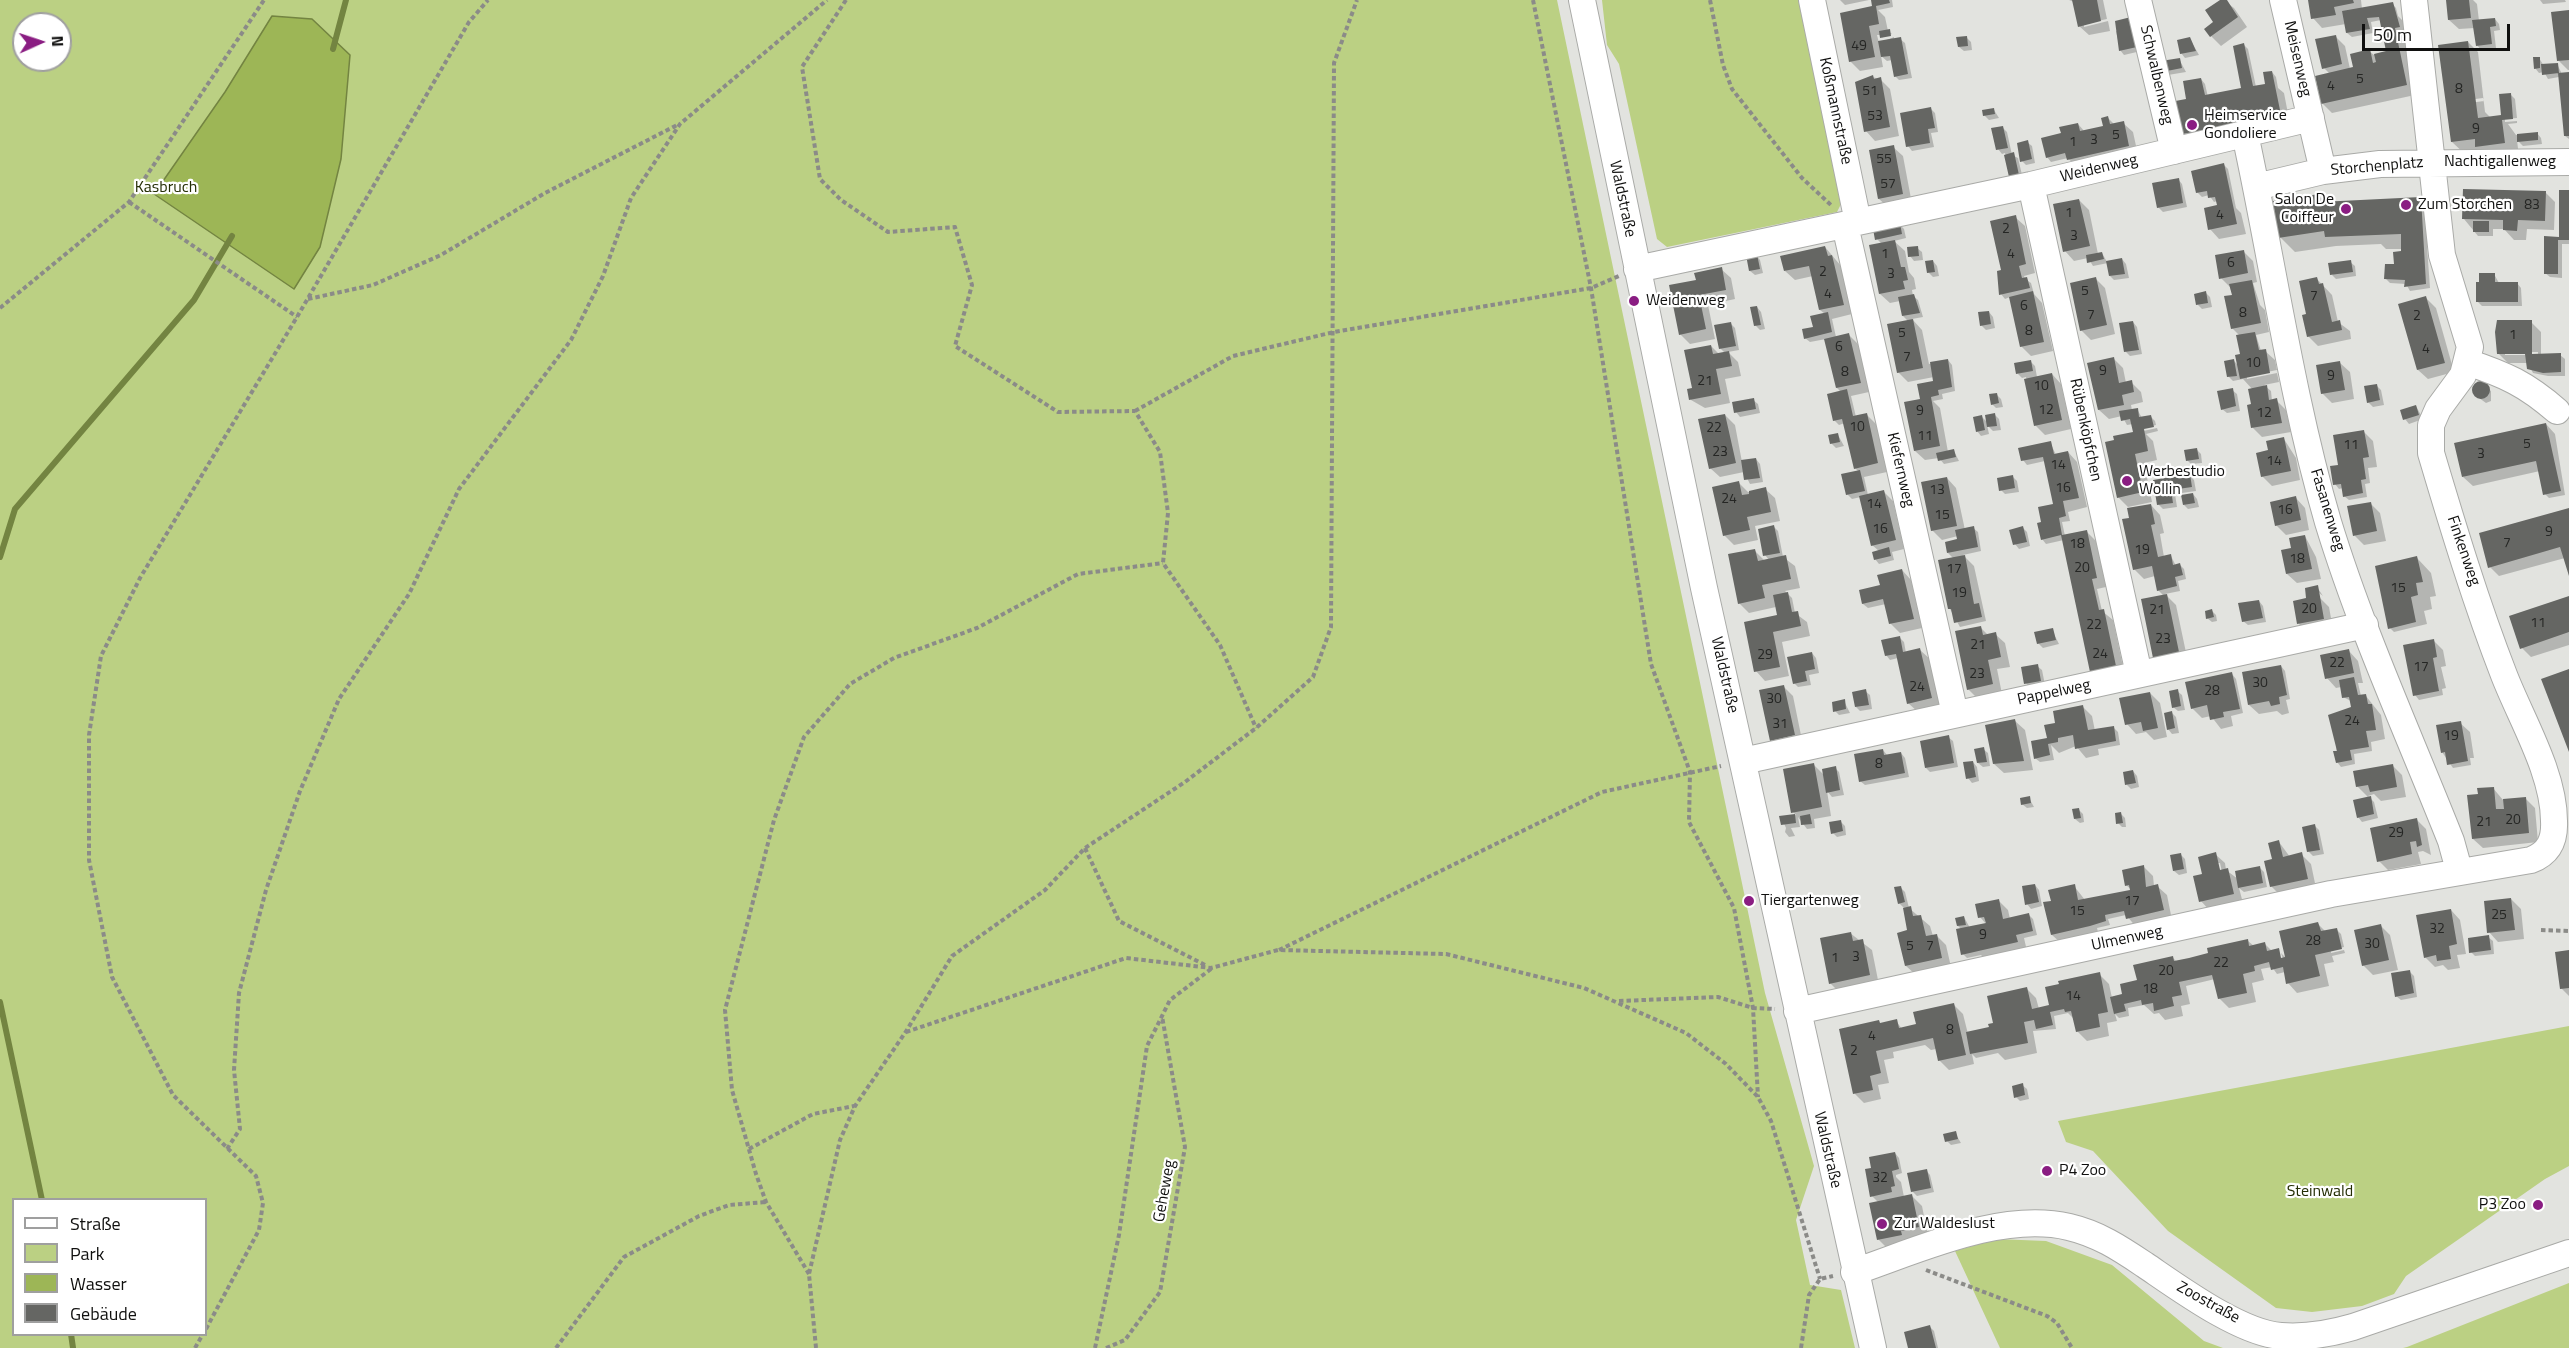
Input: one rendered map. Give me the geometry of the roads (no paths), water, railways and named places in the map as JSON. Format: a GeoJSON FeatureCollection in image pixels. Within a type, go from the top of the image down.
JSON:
{"type":"FeatureCollection","features":[{"type":"Feature","properties":{"kind":"street","name":"Waldstraße"},"geometry":{"type":"LineString","coordinates":[[1582,0],[1637,269],[1743,761],[1854,1272],[1873,1348]]}},
{"type":"Feature","properties":{"kind":"street","name":"Koßmannstraße"},"geometry":{"type":"LineString","coordinates":[[1812,0],[1851,224]]}},
{"type":"Feature","properties":{"kind":"street","name":"Schwalbenweg"},"geometry":{"type":"LineString","coordinates":[[2138,0],[2174,151]]}},
{"type":"Feature","properties":{"kind":"street"},"geometry":{"type":"LineString","coordinates":[[2271,0],[2289,28]]}},
{"type":"Feature","properties":{"kind":"street","name":"Meisenweg"},"geometry":{"type":"LineString","coordinates":[[2283,0],[2311,118]]}},
{"type":"Feature","properties":{"kind":"street","name":"Storchenplatz"},"geometry":{"type":"LineString","coordinates":[[2256,187],[2323,171],[2380,164],[2432,162],[2426,90],[2414,0]]}},
{"type":"Feature","properties":{"kind":"street"},"geometry":{"type":"LineString","coordinates":[[2245,134],[2311,118]]}},
{"type":"Feature","properties":{"kind":"street","name":"Storchenplatz"},"geometry":{"type":"LineString","coordinates":[[2311,118],[2323,171]]}},
{"type":"Feature","properties":{"kind":"street","name":"Weidenweg"},"geometry":{"type":"LineString","coordinates":[[1637,269],[2031,185],[2245,134]]}},
{"type":"Feature","properties":{"kind":"street","name":"Fasanenweg"},"geometry":{"type":"LineString","coordinates":[[2245,134],[2311,456],[2329,523],[2365,625],[2451,840],[2459,870]]}},
{"type":"Feature","properties":{"kind":"street"},"geometry":{"type":"LineString","coordinates":[[2432,162],[2442,255],[2470,347],[2468,362],[2508,375],[2533,390],[2558,411]]}},
{"type":"Feature","properties":{"kind":"street","name":"Nachtigallenweg"},"geometry":{"type":"LineString","coordinates":[[2432,162],[2569,162]]}},
{"type":"Feature","properties":{"kind":"street","name":"Rübenköpfchen"},"geometry":{"type":"LineString","coordinates":[[2031,185],[2139,674]]}},
{"type":"Feature","properties":{"kind":"street","name":"Kiefernweg"},"geometry":{"type":"LineString","coordinates":[[1851,224],[1955,714]]}},
{"type":"Feature","properties":{"kind":"street","name":"Finkenweg"},"geometry":{"type":"LineString","coordinates":[[2459,870],[2531,860],[2544,855],[2552,842],[2554,822],[2548,782],[2504,673],[2431,453],[2431,425],[2438,409],[2463,375],[2468,362]]}},
{"type":"Feature","properties":{"kind":"street","name":"Pappelweg"},"geometry":{"type":"LineString","coordinates":[[1743,761],[2365,625]]}},
{"type":"Feature","properties":{"kind":"street","name":"Ulmenweg"},"geometry":{"type":"LineString","coordinates":[[1797,1011],[2320,897],[2459,870]]}},
{"type":"Feature","properties":{"kind":"street","name":"Zoostraße"},"geometry":{"type":"LineString","coordinates":[[1854,1272],[1984,1228],[2028,1224],[2067,1226],[2102,1237],[2202,1303],[2251,1327],[2279,1336],[2320,1336],[2353,1327],[2569,1252]]}},
{"type":"Feature","properties":{"kind":"water"},"geometry":{"type":"Polygon","coordinates":[[[272,16],[312,19],[350,55],[341,159],[320,247],[294,289],[154,194],[225,92],[272,16]]]}},
{"type":"Feature","properties":{"kind":"waterway"},"geometry":{"type":"LineString","coordinates":[[333,49],[346,0]]}},
{"type":"Feature","properties":{"kind":"waterway"},"geometry":{"type":"LineString","coordinates":[[0,557],[15,509],[194,300],[232,236]]}},
{"type":"Feature","properties":{"kind":"waterway"},"geometry":{"type":"LineString","coordinates":[[0,1002],[42,1198]]}},
{"type":"Feature","properties":{"kind":"waterway"},"geometry":{"type":"LineString","coordinates":[[71,1336],[73,1348]]}},
{"type":"Feature","properties":{"kind":"place","name":"Heimservice Gondoliere"},"geometry":{"type":"Point","coordinates":[2192,125]}},
{"type":"Feature","properties":{"kind":"place","name":"Zum Storchen"},"geometry":{"type":"Point","coordinates":[2406,205]}},
{"type":"Feature","properties":{"kind":"place","name":"Salon De Coiffeur"},"geometry":{"type":"Point","coordinates":[2346,209]}},
{"type":"Feature","properties":{"kind":"place","name":"Weidenweg"},"geometry":{"type":"Point","coordinates":[1634,301]}},
{"type":"Feature","properties":{"kind":"place","name":"Werbestudio Wollin"},"geometry":{"type":"Point","coordinates":[2127,481]}},
{"type":"Feature","properties":{"kind":"place","name":"Tiergartenweg"},"geometry":{"type":"Point","coordinates":[1749,901]}},
{"type":"Feature","properties":{"kind":"place","name":"P4 Zoo"},"geometry":{"type":"Point","coordinates":[2047,1171]}},
{"type":"Feature","properties":{"kind":"place","name":"P3 Zoo"},"geometry":{"type":"Point","coordinates":[2538,1205]}},
{"type":"Feature","properties":{"kind":"place","name":"Zur Waldeslust"},"geometry":{"type":"Point","coordinates":[1882,1224]}},
{"type":"Feature","properties":{"kind":"park label","name":"Kasbruch"},"geometry":{"type":"Point","coordinates":[166,188]}},
{"type":"Feature","properties":{"kind":"park label","name":"Steinwald"},"geometry":{"type":"Point","coordinates":[2320,1192]}}]}
